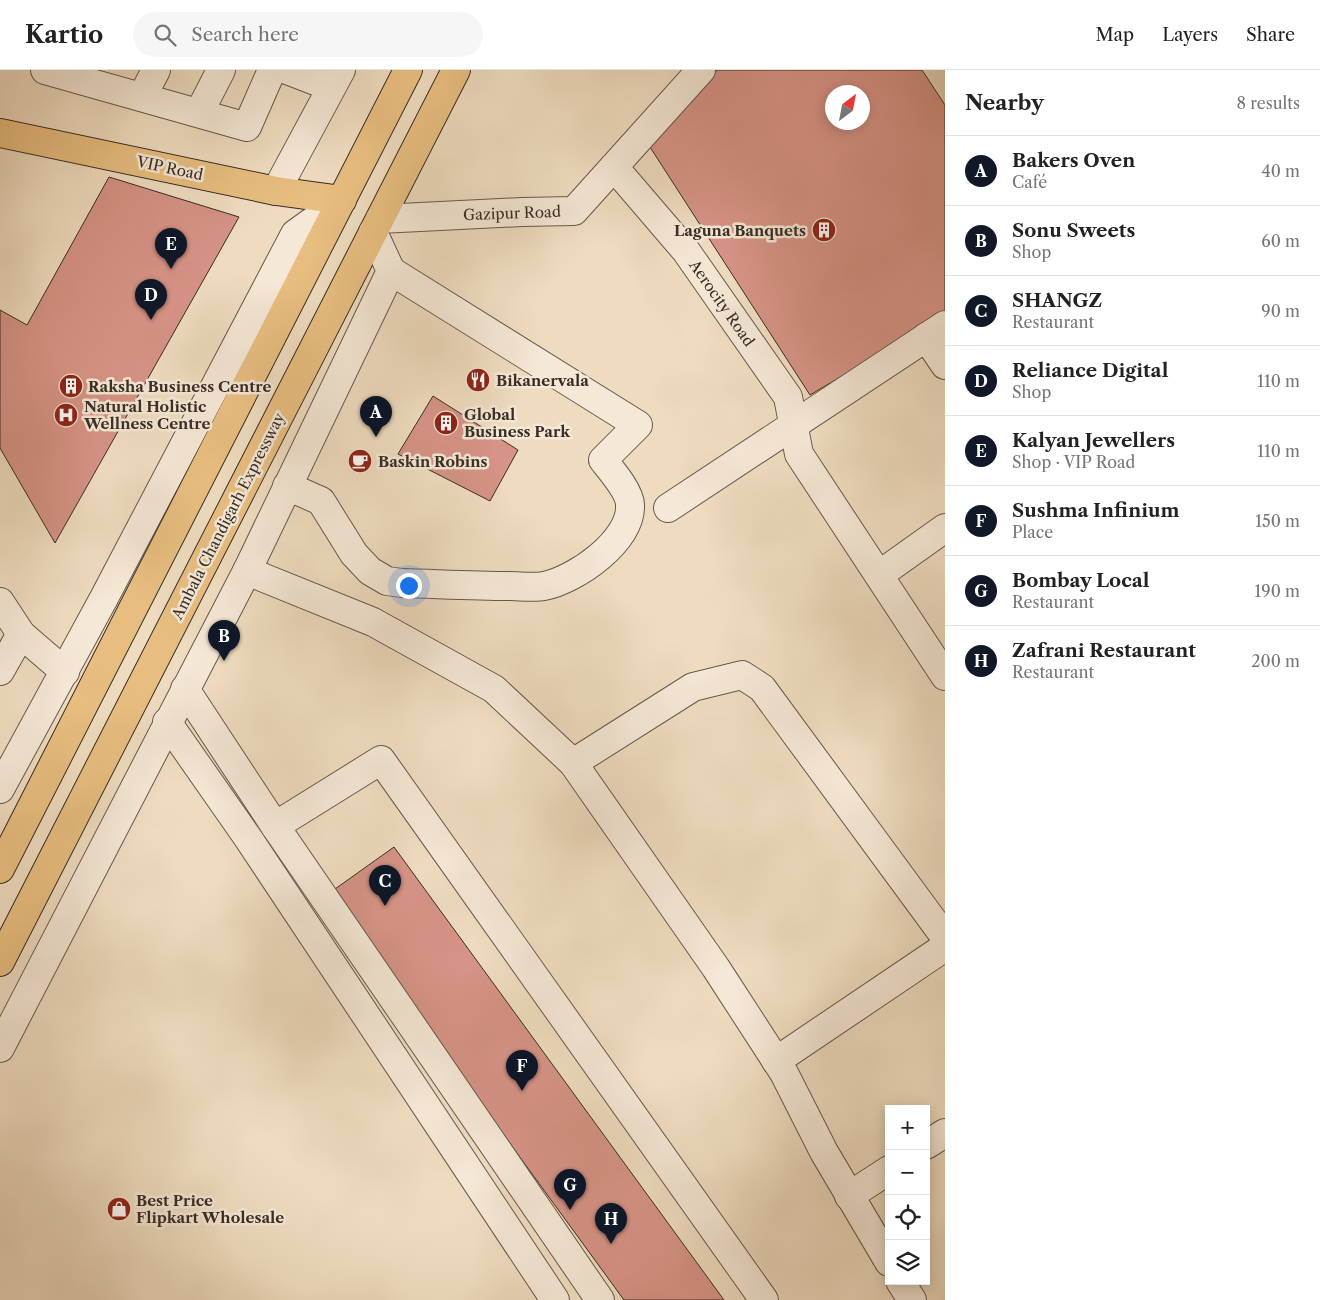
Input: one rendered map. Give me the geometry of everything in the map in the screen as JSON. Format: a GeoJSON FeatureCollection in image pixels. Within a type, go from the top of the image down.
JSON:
{"type":"FeatureCollection","features":[{"type":"Feature","properties":{"kind":"main road"},"geometry":{"type":"LineString","coordinates":[[0,869],[408,70]]}},
{"type":"Feature","properties":{"kind":"main road","name":"Ambala Chandigarh Expressway"},"geometry":{"type":"LineString","coordinates":[[0,962],[456,70]]}},
{"type":"Feature","properties":{"kind":"main road","name":"VIP Road"},"geometry":{"type":"LineString","coordinates":[[0,133],[276,191],[342,200]]}},
{"type":"Feature","properties":{"kind":"street"},"geometry":{"type":"LineString","coordinates":[[44,70],[82,75],[142,97],[247,126],[272,70]]}},
{"type":"Feature","properties":{"kind":"street"},"geometry":{"type":"LineString","coordinates":[[142,97],[156,70]]}},
{"type":"Feature","properties":{"kind":"street"},"geometry":{"type":"LineString","coordinates":[[199,113],[221,70]]}},
{"type":"Feature","properties":{"kind":"street"},"geometry":{"type":"LineString","coordinates":[[276,191],[336,79],[287,70]]}},
{"type":"Feature","properties":{"kind":"street","name":"Gazipur Road"},"geometry":{"type":"LineString","coordinates":[[376,226],[522,212],[574,212],[701,70]]}},
{"type":"Feature","properties":{"kind":"street","name":"Aerocity Road"},"geometry":{"type":"LineString","coordinates":[[614,167],[686,251],[788,397],[799,454],[945,676]]}},
{"type":"Feature","properties":{"kind":"street"},"geometry":{"type":"LineString","coordinates":[[0,789],[65,672],[295,234],[342,200]]}},
{"type":"Feature","properties":{"kind":"street"},"geometry":{"type":"LineString","coordinates":[[287,486],[321,501],[354,554],[370,571],[387,580],[402,583],[544,586],[574,573],[608,550],[620,538],[628,520],[631,504],[620,482],[603,460],[638,425],[391,271],[376,226]]}},
{"type":"Feature","properties":{"kind":"street"},"geometry":{"type":"LineString","coordinates":[[0,1048],[167,722],[247,571],[391,271]]}},
{"type":"Feature","properties":{"kind":"street"},"geometry":{"type":"LineString","coordinates":[[668,508],[936,331],[945,365]]}},
{"type":"Feature","properties":{"kind":"street"},"geometry":{"type":"LineString","coordinates":[[879,575],[945,528]]}},
{"type":"Feature","properties":{"kind":"street"},"geometry":{"type":"LineString","coordinates":[[247,571],[373,622],[494,689],[573,763],[716,968],[776,1061],[849,1196],[885,1255]]}},
{"type":"Feature","properties":{"kind":"street"},"geometry":{"type":"LineString","coordinates":[[0,602],[21,634],[65,672]]}},
{"type":"Feature","properties":{"kind":"street"},"geometry":{"type":"LineString","coordinates":[[0,671],[21,634]]}},
{"type":"Feature","properties":{"kind":"street"},"geometry":{"type":"LineString","coordinates":[[573,763],[693,687],[742,675],[762,688],[945,936]]}},
{"type":"Feature","properties":{"kind":"street"},"geometry":{"type":"LineString","coordinates":[[185,689],[275,826],[600,1300]]}},
{"type":"Feature","properties":{"kind":"street"},"geometry":{"type":"LineString","coordinates":[[167,722],[555,1300]]}},
{"type":"Feature","properties":{"kind":"street"},"geometry":{"type":"LineString","coordinates":[[275,826],[380,760],[764,1300]]}},
{"type":"Feature","properties":{"kind":"street"},"geometry":{"type":"LineString","coordinates":[[314,939],[340,920]]}},
{"type":"Feature","properties":{"kind":"street"},"geometry":{"type":"LineString","coordinates":[[776,1061],[945,947]]}},
{"type":"Feature","properties":{"kind":"street"},"geometry":{"type":"LineString","coordinates":[[930,1142],[945,1133]]}},
{"type":"Feature","properties":{"kind":"street"},"geometry":{"type":"LineString","coordinates":[[849,1196],[885,1173]]}},
{"type":"Feature","properties":{"kind":"street"},"geometry":{"type":"LineString","coordinates":[[903,1285],[912,1300]]}},
{"type":"Feature","properties":{"kind":"building","name":"Laguna Banquets"},"geometry":{"type":"Polygon","coordinates":[[[717,70],[922,70],[945,105],[945,315],[810,395],[648,144],[717,70]]]}},
{"type":"Feature","properties":{"kind":"building","name":"Raksha Business Centre"},"geometry":{"type":"Polygon","coordinates":[[[109,177],[239,217],[55,543],[0,448],[0,310],[27,325],[109,177]]]}},
{"type":"Feature","properties":{"kind":"building","name":"Global Business Park"},"geometry":{"type":"Polygon","coordinates":[[[433,396],[518,450],[490,501],[398,454],[433,396]]]}},
{"type":"Feature","properties":{"kind":"building"},"geometry":{"type":"Polygon","coordinates":[[[394,847],[724,1300],[624,1300],[328,894],[394,847]]]}},
{"type":"Feature","properties":{"kind":"place","name":"Laguna Banquets"},"geometry":{"type":"Point","coordinates":[824,230]}},
{"type":"Feature","properties":{"kind":"place","name":"Kalyan Jewellers"},"geometry":{"type":"Point","coordinates":[171,269]}},
{"type":"Feature","properties":{"kind":"place","name":"Reliance Digital"},"geometry":{"type":"Point","coordinates":[151,320]}},
{"type":"Feature","properties":{"kind":"place","name":"Bikanervala"},"geometry":{"type":"Point","coordinates":[478,380]}},
{"type":"Feature","properties":{"kind":"place","name":"Raksha Business Centre"},"geometry":{"type":"Point","coordinates":[71,386]}},
{"type":"Feature","properties":{"kind":"place","name":"Natural Holistic Wellness Centre"},"geometry":{"type":"Point","coordinates":[66,415]}},
{"type":"Feature","properties":{"kind":"place","name":"Global Business Park"},"geometry":{"type":"Point","coordinates":[446,423]}},
{"type":"Feature","properties":{"kind":"place","name":"Bakers Oven"},"geometry":{"type":"Point","coordinates":[376,437]}},
{"type":"Feature","properties":{"kind":"place","name":"Baskin Robins"},"geometry":{"type":"Point","coordinates":[360,461]}},
{"type":"Feature","properties":{"kind":"place","name":"Sonu Sweets"},"geometry":{"type":"Point","coordinates":[224,661]}},
{"type":"Feature","properties":{"kind":"place","name":"SHANGZ"},"geometry":{"type":"Point","coordinates":[385,906]}},
{"type":"Feature","properties":{"kind":"place","name":"Sushma Infinium"},"geometry":{"type":"Point","coordinates":[522,1091]}},
{"type":"Feature","properties":{"kind":"place","name":"Best Price Flipkart Wholesale"},"geometry":{"type":"Point","coordinates":[119,1209]}},
{"type":"Feature","properties":{"kind":"place","name":"Bombay Local"},"geometry":{"type":"Point","coordinates":[570,1210]}},
{"type":"Feature","properties":{"kind":"place","name":"Zafrani Restaurant"},"geometry":{"type":"Point","coordinates":[611,1244]}}]}
